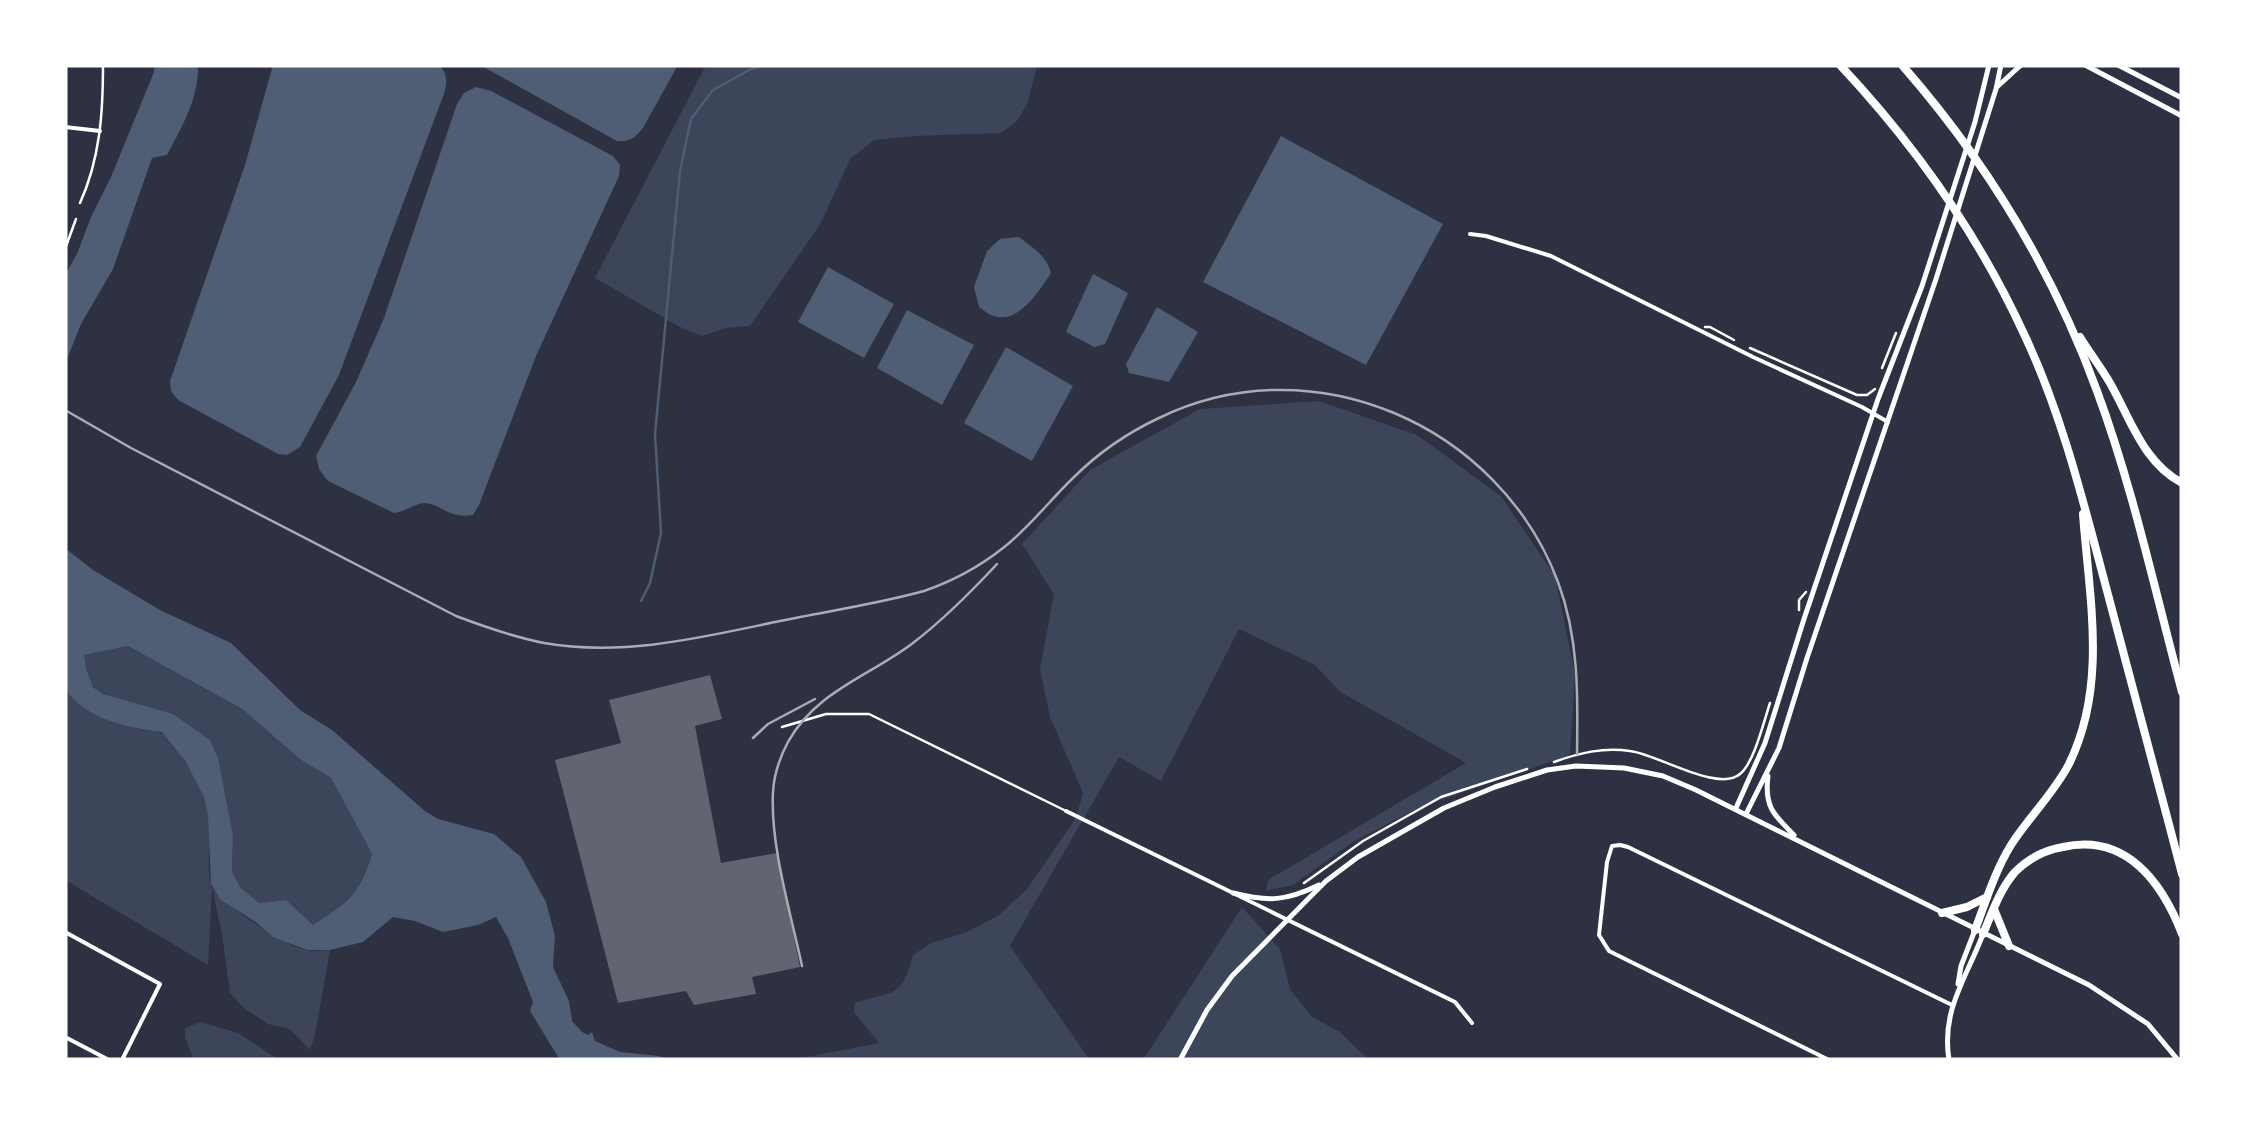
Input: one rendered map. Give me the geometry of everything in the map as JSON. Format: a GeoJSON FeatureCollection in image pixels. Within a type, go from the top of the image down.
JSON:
{"type":"FeatureCollection","features":[{"type":"Feature","properties":{"kind":"highway"},"geometry":{"type":"LineString","coordinates":[[1840,65],[1919,156],[1953,205],[1984,255],[2042,375],[2082,496],[2182,874]]}},
{"type":"Feature","properties":{"kind":"highway"},"geometry":{"type":"LineString","coordinates":[[1902,65],[1952,125],[1998,192],[2068,319],[2118,455],[2182,692]]}},
{"type":"Feature","properties":{"kind":"highway"},"geometry":{"type":"LineString","coordinates":[[2068,319],[2111,385],[2143,446],[2156,463],[2182,483]]}},
{"type":"Feature","properties":{"kind":"highway"},"geometry":{"type":"LineString","coordinates":[[1979,932],[1987,897],[2010,847],[2066,768],[2085,718],[2094,637],[2082,496]]}},
{"type":"Feature","properties":{"kind":"highway"},"geometry":{"type":"LineString","coordinates":[[1979,932],[2011,877],[2034,857],[2066,846],[2093,845],[2119,853],[2144,870],[2166,898],[2182,934]]}},
{"type":"Feature","properties":{"kind":"highway"},"geometry":{"type":"LineString","coordinates":[[1942,912],[1987,897]]}},
{"type":"Feature","properties":{"kind":"highway"},"geometry":{"type":"LineString","coordinates":[[1994,909],[2010,946]]}},
{"type":"Feature","properties":{"kind":"street"},"geometry":{"type":"LineString","coordinates":[[1736,808],[1766,743],[1892,360],[1922,286],[1989,65]]}},
{"type":"Feature","properties":{"kind":"street"},"geometry":{"type":"LineString","coordinates":[[1746,814],[1780,748],[2001,65]]}},
{"type":"Feature","properties":{"kind":"street"},"geometry":{"type":"LineString","coordinates":[[1996,88],[2021,65]]}},
{"type":"Feature","properties":{"kind":"street"},"geometry":{"type":"LineString","coordinates":[[2085,65],[2182,116]]}},
{"type":"Feature","properties":{"kind":"street"},"geometry":{"type":"LineString","coordinates":[[2118,65],[2182,98]]}},
{"type":"Feature","properties":{"kind":"street"},"geometry":{"type":"LineString","coordinates":[[65,127],[100,131]]}},
{"type":"Feature","properties":{"kind":"street"},"geometry":{"type":"LineString","coordinates":[[1470,234],[1550,256],[1888,422]]}},
{"type":"Feature","properties":{"kind":"street"},"geometry":{"type":"LineString","coordinates":[[1180,1060],[1206,1010],[1232,976],[1326,881],[1358,858],[1444,808],[1495,786],[1548,770],[1594,766],[1663,776],[1736,808],[2089,986],[2148,1024],[2178,1060]]}},
{"type":"Feature","properties":{"kind":"street"},"geometry":{"type":"LineString","coordinates":[[1770,769],[1767,795],[1771,812],[1797,839]]}},
{"type":"Feature","properties":{"kind":"street"},"geometry":{"type":"LineString","coordinates":[[1066,811],[1455,1002],[1472,1024]]}},
{"type":"Feature","properties":{"kind":"street"},"geometry":{"type":"LineString","coordinates":[[1829,1060],[1608,951],[1600,934],[1612,846],[1628,848],[1952,1004]]}},
{"type":"Feature","properties":{"kind":"street"},"geometry":{"type":"LineString","coordinates":[[1233,894],[1266,900],[1290,898],[1326,881]]}},
{"type":"Feature","properties":{"kind":"street"},"geometry":{"type":"LineString","coordinates":[[65,932],[160,984],[122,1060]]}},
{"type":"Feature","properties":{"kind":"street"},"geometry":{"type":"LineString","coordinates":[[1949,1060],[1946,1031],[1952,1004],[1969,970],[1979,932]]}},
{"type":"Feature","properties":{"kind":"street"},"geometry":{"type":"LineString","coordinates":[[65,1036],[110,1060]]}},
{"type":"Feature","properties":{"kind":"lane"},"geometry":{"type":"LineString","coordinates":[[80,203],[100,131],[103,65]]}},
{"type":"Feature","properties":{"kind":"lane"},"geometry":{"type":"LineString","coordinates":[[65,249],[76,219]]}},
{"type":"Feature","properties":{"kind":"lane"},"geometry":{"type":"LineString","coordinates":[[782,726],[826,714],[869,714],[1066,811]]}},
{"type":"Feature","properties":{"kind":"path"},"geometry":{"type":"LineString","coordinates":[[1710,327],[1857,395],[1872,392]]}},
{"type":"Feature","properties":{"kind":"path"},"geometry":{"type":"LineString","coordinates":[[1800,611],[1798,603],[1806,592]]}},
{"type":"Feature","properties":{"kind":"path"},"geometry":{"type":"LineString","coordinates":[[1584,753],[1632,751],[1711,778],[1729,779],[1744,770],[1770,703]]}},
{"type":"Feature","properties":{"kind":"shaded area"},"geometry":{"type":"Polygon","coordinates":[[[154,65],[198,65],[193,101],[167,155],[152,158],[113,269],[81,324],[65,364],[65,275],[111,177],[154,65]]]}},
{"type":"Feature","properties":{"kind":"shaded area"},"geometry":{"type":"Polygon","coordinates":[[[273,65],[439,65],[446,80],[339,375],[300,447],[287,455],[278,454],[178,400],[170,381],[245,165],[273,65]]]}},
{"type":"Feature","properties":{"kind":"shaded area"},"geometry":{"type":"Polygon","coordinates":[[[480,65],[678,65],[643,128],[632,139],[617,141],[480,65]]]}},
{"type":"Feature","properties":{"kind":"shaded area"},"geometry":{"type":"Polygon","coordinates":[[[706,65],[1037,65],[1028,102],[1017,121],[1001,133],[874,140],[850,159],[821,223],[750,326],[702,336],[595,278],[706,65]]]}},
{"type":"Feature","properties":{"kind":"shaded area"},"geometry":{"type":"Polygon","coordinates":[[[476,87],[491,91],[613,156],[620,165],[619,176],[536,356],[473,515],[458,515],[425,503],[394,513],[328,481],[316,456],[356,382],[384,318],[457,104],[464,93],[476,87]]]}},
{"type":"Feature","properties":{"kind":"shaded area"},"geometry":{"type":"Polygon","coordinates":[[[1281,136],[1443,224],[1366,365],[1203,282],[1281,136]]]}},
{"type":"Feature","properties":{"kind":"shaded area"},"geometry":{"type":"Polygon","coordinates":[[[1019,237],[1043,257],[1051,273],[1020,311],[1003,317],[992,315],[979,307],[974,287],[987,251],[1000,239],[1019,237]]]}},
{"type":"Feature","properties":{"kind":"shaded area"},"geometry":{"type":"Polygon","coordinates":[[[828,267],[894,304],[864,358],[798,322],[828,267]]]}},
{"type":"Feature","properties":{"kind":"shaded area"},"geometry":{"type":"Polygon","coordinates":[[[1093,274],[1128,293],[1105,344],[1094,347],[1066,332],[1093,274]]]}},
{"type":"Feature","properties":{"kind":"shaded area"},"geometry":{"type":"Polygon","coordinates":[[[1157,307],[1198,332],[1169,382],[1129,373],[1126,364],[1157,307]]]}},
{"type":"Feature","properties":{"kind":"shaded area"},"geometry":{"type":"Polygon","coordinates":[[[907,310],[974,345],[942,405],[877,368],[907,310]]]}},
{"type":"Feature","properties":{"kind":"shaded area"},"geometry":{"type":"Polygon","coordinates":[[[1006,347],[1073,386],[1032,461],[964,423],[1006,347]]]}},
{"type":"Feature","properties":{"kind":"shaded area"},"geometry":{"type":"Polygon","coordinates":[[[1319,401],[1417,435],[1501,496],[1555,576],[1575,674],[1570,755],[1418,808],[1353,842],[1293,885],[1266,891],[1268,880],[1466,763],[1339,691],[1315,665],[1239,629],[1161,781],[1119,757],[1010,946],[1090,1060],[791,1060],[879,1043],[854,1012],[855,1003],[900,987],[913,955],[931,943],[967,932],[999,915],[1027,889],[1076,818],[1083,793],[1050,717],[1040,669],[1054,594],[1022,544],[1090,470],[1200,409],[1319,401]]]}},
{"type":"Feature","properties":{"kind":"shaded area"},"geometry":{"type":"Polygon","coordinates":[[[65,548],[93,570],[160,610],[231,643],[300,710],[332,730],[425,811],[438,819],[494,834],[521,857],[546,902],[555,936],[553,967],[569,1001],[572,1021],[582,1032],[592,1032],[595,1041],[620,1052],[670,1060],[560,1060],[530,1011],[533,1002],[496,917],[443,932],[393,917],[363,942],[330,950],[307,950],[273,937],[221,900],[211,884],[204,797],[186,762],[162,732],[121,725],[96,715],[65,689],[65,548]],[[128,646],[84,655],[93,687],[103,694],[173,714],[210,740],[218,758],[233,836],[232,871],[240,887],[259,903],[286,900],[313,925],[351,897],[372,854],[331,778],[301,760],[242,709],[128,646]]]}},
{"type":"Feature","properties":{"kind":"shaded area"},"geometry":{"type":"Polygon","coordinates":[[[128,646],[242,709],[301,760],[331,778],[372,854],[357,889],[344,903],[313,925],[286,900],[259,903],[240,887],[232,871],[233,836],[173,714],[107,695],[90,680],[83,655],[128,646]]]}},
{"type":"Feature","properties":{"kind":"shaded area"},"geometry":{"type":"Polygon","coordinates":[[[65,689],[134,728],[163,733],[178,752],[205,797],[210,822],[210,878],[216,893],[284,941],[309,951],[330,950],[310,1050],[290,1029],[268,1024],[230,993],[212,887],[208,965],[65,880],[65,689]]]}},
{"type":"Feature","properties":{"kind":"shaded area"},"geometry":{"type":"Polygon","coordinates":[[[1242,907],[1280,949],[1290,989],[1312,1017],[1340,1032],[1369,1060],[1143,1060],[1242,907]]]}},
{"type":"Feature","properties":{"kind":"shaded area"},"geometry":{"type":"Polygon","coordinates":[[[201,1022],[238,1033],[279,1060],[194,1060],[185,1028],[201,1022]]]}},
{"type":"Feature","properties":{"kind":"building"},"geometry":{"type":"Polygon","coordinates":[[[710,675],[722,719],[695,726],[721,863],[777,853],[800,967],[752,977],[756,994],[694,1005],[686,991],[618,1003],[555,760],[621,743],[609,700],[710,675]]]}},
{"type":"Feature","properties":{"kind":"waterway"},"geometry":{"type":"LineString","coordinates":[[641,601],[650,583],[661,533],[655,434],[680,171],[691,119],[713,90],[751,69],[767,65]]}},
{"type":"Feature","properties":{"kind":"railway"},"geometry":{"type":"LineString","coordinates":[[65,410],[456,616],[544,643],[604,648],[693,639],[924,591],[994,555],[1092,460],[1159,418],[1218,397],[1278,390],[1337,396],[1394,413],[1446,441],[1492,480],[1530,527],[1558,582],[1570,624],[1577,689],[1577,754]]}},
{"type":"Feature","properties":{"kind":"railway"},"geometry":{"type":"LineString","coordinates":[[802,966],[782,879],[773,813],[775,779],[785,748],[813,710],[913,643],[997,564]]}},
{"type":"Feature","properties":{"kind":"railway"},"geometry":{"type":"LineString","coordinates":[[753,738],[768,724],[815,699]]}}]}
